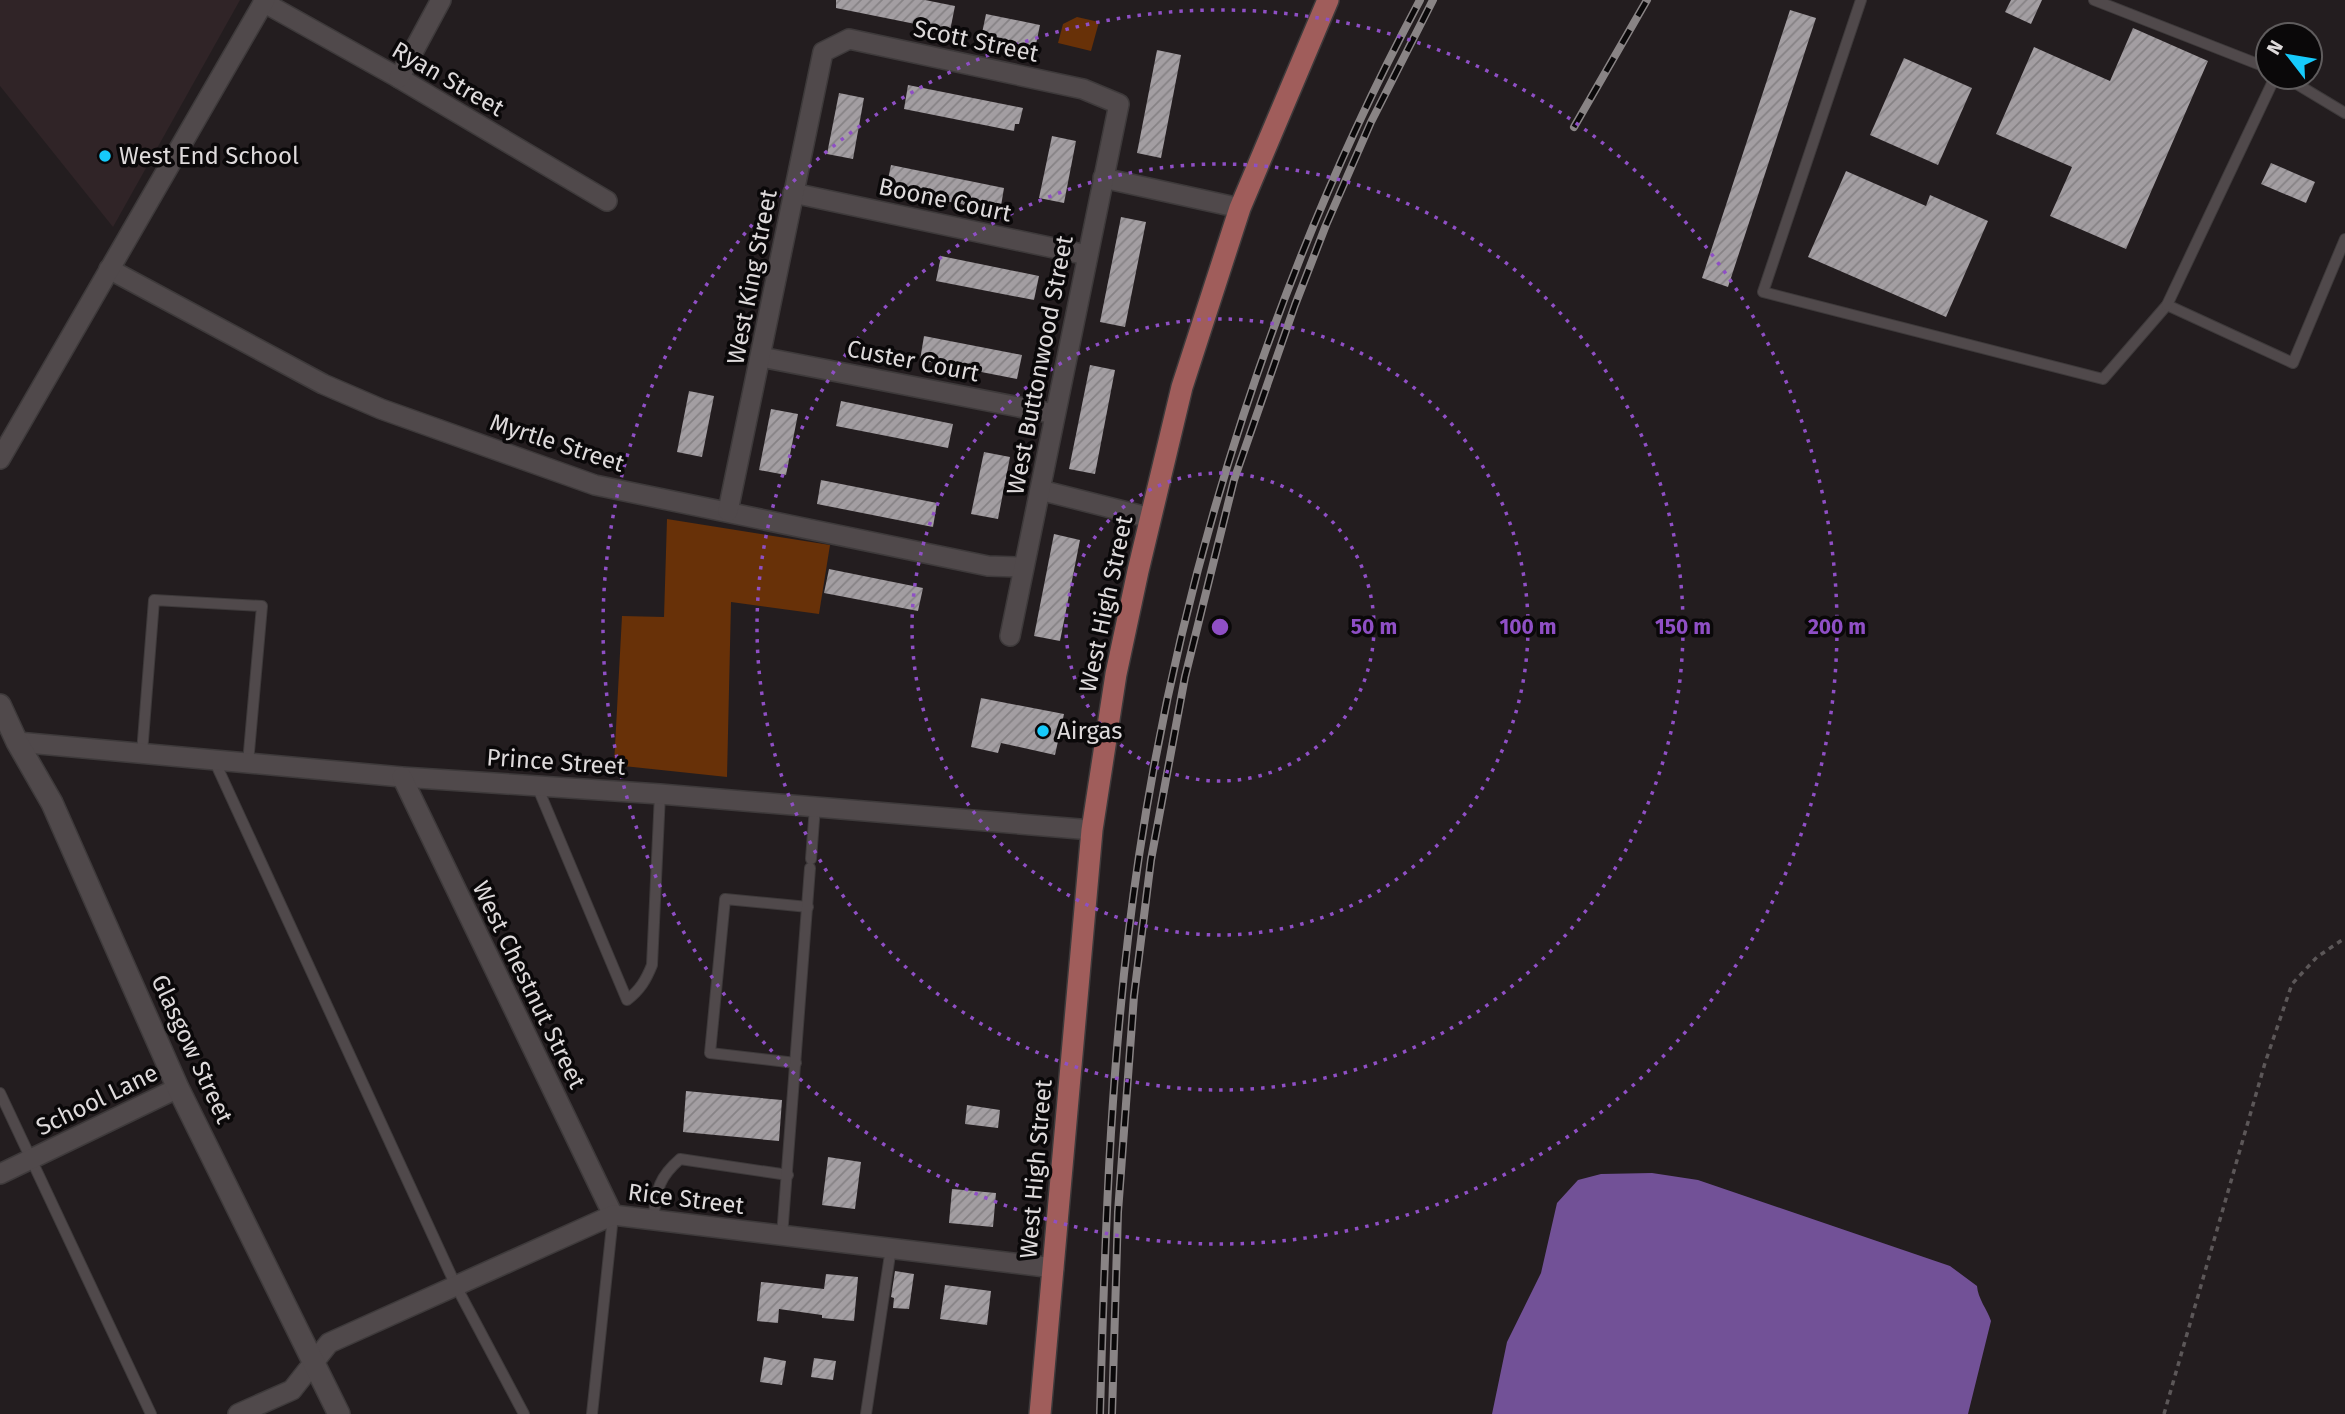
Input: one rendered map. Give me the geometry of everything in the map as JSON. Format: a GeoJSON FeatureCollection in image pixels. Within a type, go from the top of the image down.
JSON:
{"type":"FeatureCollection","features":[{"type":"Feature","properties":{"kind":"main road","name":"West High Street"},"geometry":{"type":"LineString","coordinates":[[1040,1414],[1092,830],[1116,674],[1182,387],[1240,208],[1328,0]]}},
{"type":"Feature","properties":{"kind":"street"},"geometry":{"type":"LineString","coordinates":[[398,78],[441,0]]}},
{"type":"Feature","properties":{"kind":"street"},"geometry":{"type":"LineString","coordinates":[[0,459],[264,1]]}},
{"type":"Feature","properties":{"kind":"street","name":"Ryan Street"},"geometry":{"type":"LineString","coordinates":[[264,1],[607,201]]}},
{"type":"Feature","properties":{"kind":"street","name":"Scott Street"},"geometry":{"type":"LineString","coordinates":[[823,52],[849,39],[1083,89],[1119,104]]}},
{"type":"Feature","properties":{"kind":"street","name":"West King Street"},"geometry":{"type":"LineString","coordinates":[[728,511],[823,52]]}},
{"type":"Feature","properties":{"kind":"street","name":"West Buttonwood Street"},"geometry":{"type":"LineString","coordinates":[[1010,636],[1119,104]]}},
{"type":"Feature","properties":{"kind":"street"},"geometry":{"type":"LineString","coordinates":[[1103,178],[1240,208]]}},
{"type":"Feature","properties":{"kind":"street","name":"Boone Court"},"geometry":{"type":"LineString","coordinates":[[793,193],[1087,255]]}},
{"type":"Feature","properties":{"kind":"street","name":"Myrtle Street"},"geometry":{"type":"LineString","coordinates":[[109,269],[280,363],[381,409],[595,485],[988,566],[1022,567]]}},
{"type":"Feature","properties":{"kind":"street","name":"Custer Court"},"geometry":{"type":"LineString","coordinates":[[761,357],[1055,414]]}},
{"type":"Feature","properties":{"kind":"street"},"geometry":{"type":"LineString","coordinates":[[1040,490],[1151,518]]}},
{"type":"Feature","properties":{"kind":"street","name":"Glasgow Street"},"geometry":{"type":"LineString","coordinates":[[0,705],[17,742],[52,803],[178,1088],[339,1414]]}},
{"type":"Feature","properties":{"kind":"street","name":"Prince Street"},"geometry":{"type":"LineString","coordinates":[[17,742],[402,777],[660,794],[1092,830]]}},
{"type":"Feature","properties":{"kind":"street","name":"West Chestnut Street"},"geometry":{"type":"LineString","coordinates":[[402,777],[613,1215]]}},
{"type":"Feature","properties":{"kind":"street","name":"School Lane"},"geometry":{"type":"LineString","coordinates":[[0,1174],[178,1088]]}},
{"type":"Feature","properties":{"kind":"street","name":"Rice Street"},"geometry":{"type":"LineString","coordinates":[[239,1414],[292,1390],[329,1343],[613,1215],[1054,1268]]}},
{"type":"Feature","properties":{"kind":"lane"},"geometry":{"type":"LineString","coordinates":[[1861,0],[1763,292],[2103,379],[2167,305],[2268,91]]}},
{"type":"Feature","properties":{"kind":"lane"},"geometry":{"type":"LineString","coordinates":[[2094,0],[2254,63]]}},
{"type":"Feature","properties":{"kind":"lane"},"geometry":{"type":"LineString","coordinates":[[2308,91],[2345,113]]}},
{"type":"Feature","properties":{"kind":"lane"},"geometry":{"type":"LineString","coordinates":[[2167,305],[2293,363],[2345,239]]}},
{"type":"Feature","properties":{"kind":"lane"},"geometry":{"type":"LineString","coordinates":[[142,753],[154,600],[262,606],[248,763]]}},
{"type":"Feature","properties":{"kind":"lane"},"geometry":{"type":"LineString","coordinates":[[215,760],[456,1286],[524,1414]]}},
{"type":"Feature","properties":{"kind":"lane"},"geometry":{"type":"LineString","coordinates":[[537,785],[627,1000],[638,992],[652,965],[660,794]]}},
{"type":"Feature","properties":{"kind":"lane"},"geometry":{"type":"LineString","coordinates":[[782,1236],[815,807]]}},
{"type":"Feature","properties":{"kind":"lane"},"geometry":{"type":"LineString","coordinates":[[796,1063],[710,1053],[725,899],[808,907]]}},
{"type":"Feature","properties":{"kind":"lane"},"geometry":{"type":"LineString","coordinates":[[0,1093],[151,1414]]}},
{"type":"Feature","properties":{"kind":"lane"},"geometry":{"type":"LineString","coordinates":[[653,1220],[658,1185],[665,1172],[680,1159],[788,1175]]}},
{"type":"Feature","properties":{"kind":"lane"},"geometry":{"type":"LineString","coordinates":[[592,1414],[613,1215]]}},
{"type":"Feature","properties":{"kind":"lane"},"geometry":{"type":"LineString","coordinates":[[866,1414],[891,1248]]}},
{"type":"Feature","properties":{"kind":"path"},"geometry":{"type":"LineString","coordinates":[[2164,1414],[2265,1063],[2292,984],[2317,957],[2345,938]]}},
{"type":"Feature","properties":{"kind":"shaded area","name":"West End School"},"geometry":{"type":"Polygon","coordinates":[[[0,0],[240,0],[113,227],[0,86],[0,0]]]}},
{"type":"Feature","properties":{"kind":"shaded area"},"geometry":{"type":"Polygon","coordinates":[[[1077,17],[1099,22],[1091,51],[1058,43],[1063,24],[1077,17]]]}},
{"type":"Feature","properties":{"kind":"shaded area"},"geometry":{"type":"Polygon","coordinates":[[[667,519],[830,545],[819,614],[731,602],[727,777],[614,765],[622,616],[664,617],[667,519]]]}},
{"type":"Feature","properties":{"kind":"shaded area"},"geometry":{"type":"Polygon","coordinates":[[[1652,1173],[1698,1180],[1950,1266],[1977,1286],[1991,1321],[1968,1414],[1492,1414],[1507,1342],[1541,1273],[1557,1203],[1578,1180],[1601,1174],[1652,1173]]]}},
{"type":"Feature","properties":{"kind":"building"},"geometry":{"type":"Polygon","coordinates":[[[836,0],[925,0],[955,6],[950,31],[836,8],[836,0]]]}},
{"type":"Feature","properties":{"kind":"building"},"geometry":{"type":"Polygon","coordinates":[[[2011,0],[2042,0],[2031,24],[2005,12],[2011,0]]]}},
{"type":"Feature","properties":{"kind":"building"},"geometry":{"type":"Polygon","coordinates":[[[1790,10],[1816,18],[1728,287],[1702,278],[1790,10]]]}},
{"type":"Feature","properties":{"kind":"building"},"geometry":{"type":"Polygon","coordinates":[[[986,14],[1040,25],[1035,49],[981,38],[986,14]]]}},
{"type":"Feature","properties":{"kind":"building"},"geometry":{"type":"Polygon","coordinates":[[[2133,28],[2208,61],[2126,249],[2050,216],[2072,167],[1996,134],[2034,47],[2110,81],[2133,28]]]}},
{"type":"Feature","properties":{"kind":"building"},"geometry":{"type":"Polygon","coordinates":[[[1157,50],[1181,55],[1161,158],[1137,153],[1157,50]]]}},
{"type":"Feature","properties":{"kind":"building"},"geometry":{"type":"Polygon","coordinates":[[[1904,58],[1972,88],[1938,165],[1870,135],[1904,58]]]}},
{"type":"Feature","properties":{"kind":"building"},"geometry":{"type":"Polygon","coordinates":[[[908,85],[1023,108],[1019,124],[1015,124],[1014,131],[904,109],[908,85]]]}},
{"type":"Feature","properties":{"kind":"building"},"geometry":{"type":"Polygon","coordinates":[[[839,93],[864,98],[853,159],[827,154],[839,93]]]}},
{"type":"Feature","properties":{"kind":"building"},"geometry":{"type":"Polygon","coordinates":[[[1052,136],[1076,141],[1064,203],[1039,198],[1052,136]]]}},
{"type":"Feature","properties":{"kind":"building"},"geometry":{"type":"Polygon","coordinates":[[[2271,163],[2315,182],[2306,203],[2261,184],[2271,163]]]}},
{"type":"Feature","properties":{"kind":"building"},"geometry":{"type":"Polygon","coordinates":[[[891,165],[1004,188],[1000,212],[886,189],[891,165]]]}},
{"type":"Feature","properties":{"kind":"building"},"geometry":{"type":"Polygon","coordinates":[[[1846,171],[1926,206],[1930,195],[1988,221],[1946,317],[1808,257],[1846,171]]]}},
{"type":"Feature","properties":{"kind":"building"},"geometry":{"type":"Polygon","coordinates":[[[1121,217],[1146,222],[1125,327],[1100,322],[1121,217]]]}},
{"type":"Feature","properties":{"kind":"building"},"geometry":{"type":"Polygon","coordinates":[[[941,256],[1039,276],[1034,300],[936,281],[941,256]]]}},
{"type":"Feature","properties":{"kind":"building"},"geometry":{"type":"Polygon","coordinates":[[[924,336],[1022,355],[1017,379],[920,360],[924,336]]]}},
{"type":"Feature","properties":{"kind":"building"},"geometry":{"type":"Polygon","coordinates":[[[1090,365],[1115,370],[1095,474],[1069,469],[1090,365]]]}},
{"type":"Feature","properties":{"kind":"building"},"geometry":{"type":"Polygon","coordinates":[[[689,391],[714,396],[702,457],[677,452],[689,391]]]}},
{"type":"Feature","properties":{"kind":"building"},"geometry":{"type":"Polygon","coordinates":[[[841,401],[953,424],[948,448],[836,426],[841,401]]]}},
{"type":"Feature","properties":{"kind":"building"},"geometry":{"type":"Polygon","coordinates":[[[771,409],[798,414],[786,475],[759,470],[771,409]]]}},
{"type":"Feature","properties":{"kind":"building"},"geometry":{"type":"Polygon","coordinates":[[[984,452],[1010,457],[998,519],[971,514],[984,452]]]}},
{"type":"Feature","properties":{"kind":"building"},"geometry":{"type":"Polygon","coordinates":[[[821,480],[937,503],[933,527],[817,504],[821,480]]]}},
{"type":"Feature","properties":{"kind":"building"},"geometry":{"type":"Polygon","coordinates":[[[1054,534],[1080,540],[1060,641],[1034,636],[1054,534]]]}},
{"type":"Feature","properties":{"kind":"building"},"geometry":{"type":"Polygon","coordinates":[[[829,569],[923,588],[918,611],[824,593],[829,569]]]}},
{"type":"Feature","properties":{"kind":"building"},"geometry":{"type":"Polygon","coordinates":[[[981,698],[1064,714],[1055,755],[1001,743],[998,753],[971,747],[981,698]]]}},
{"type":"Feature","properties":{"kind":"building"},"geometry":{"type":"Polygon","coordinates":[[[686,1091],[782,1100],[779,1141],[683,1132],[686,1091]]]}},
{"type":"Feature","properties":{"kind":"building"},"geometry":{"type":"Polygon","coordinates":[[[967,1105],[1000,1110],[998,1128],[965,1124],[967,1105]]]}},
{"type":"Feature","properties":{"kind":"building"},"geometry":{"type":"Polygon","coordinates":[[[828,1157],[861,1162],[855,1209],[822,1205],[828,1157]]]}},
{"type":"Feature","properties":{"kind":"building"},"geometry":{"type":"Polygon","coordinates":[[[952,1189],[996,1193],[993,1227],[949,1223],[952,1189]]]}},
{"type":"Feature","properties":{"kind":"building"},"geometry":{"type":"Polygon","coordinates":[[[895,1271],[914,1274],[909,1309],[893,1308],[894,1298],[891,1297],[895,1271]]]}},
{"type":"Feature","properties":{"kind":"building"},"geometry":{"type":"Polygon","coordinates":[[[826,1274],[858,1277],[854,1321],[779,1309],[778,1323],[757,1321],[761,1282],[824,1289],[826,1274]]]}},
{"type":"Feature","properties":{"kind":"building"},"geometry":{"type":"Polygon","coordinates":[[[945,1285],[991,1291],[987,1325],[940,1319],[945,1285]]]}},
{"type":"Feature","properties":{"kind":"building"},"geometry":{"type":"Polygon","coordinates":[[[764,1357],[786,1361],[782,1385],[760,1382],[764,1357]]]}},
{"type":"Feature","properties":{"kind":"building"},"geometry":{"type":"Polygon","coordinates":[[[814,1358],[836,1361],[833,1380],[811,1377],[814,1358]]]}},
{"type":"Feature","properties":{"kind":"railway"},"geometry":{"type":"LineString","coordinates":[[1100,1414],[1111,1135],[1129,925],[1158,745],[1182,634],[1210,524],[1243,416],[1281,309],[1323,204],[1369,101],[1420,0]]}},
{"type":"Feature","properties":{"kind":"railway"},"geometry":{"type":"LineString","coordinates":[[1112,1414],[1118,1212],[1134,996],[1151,860],[1185,677],[1234,480],[1295,305],[1371,122],[1433,0]]}},
{"type":"Feature","properties":{"kind":"railway"},"geometry":{"type":"LineString","coordinates":[[1574,127],[1647,0]]}},
{"type":"Feature","properties":{"kind":"place","name":"West End School"},"geometry":{"type":"Point","coordinates":[105,156]}},
{"type":"Feature","properties":{"kind":"place","name":"Airgas"},"geometry":{"type":"Point","coordinates":[1043,731]}}]}
